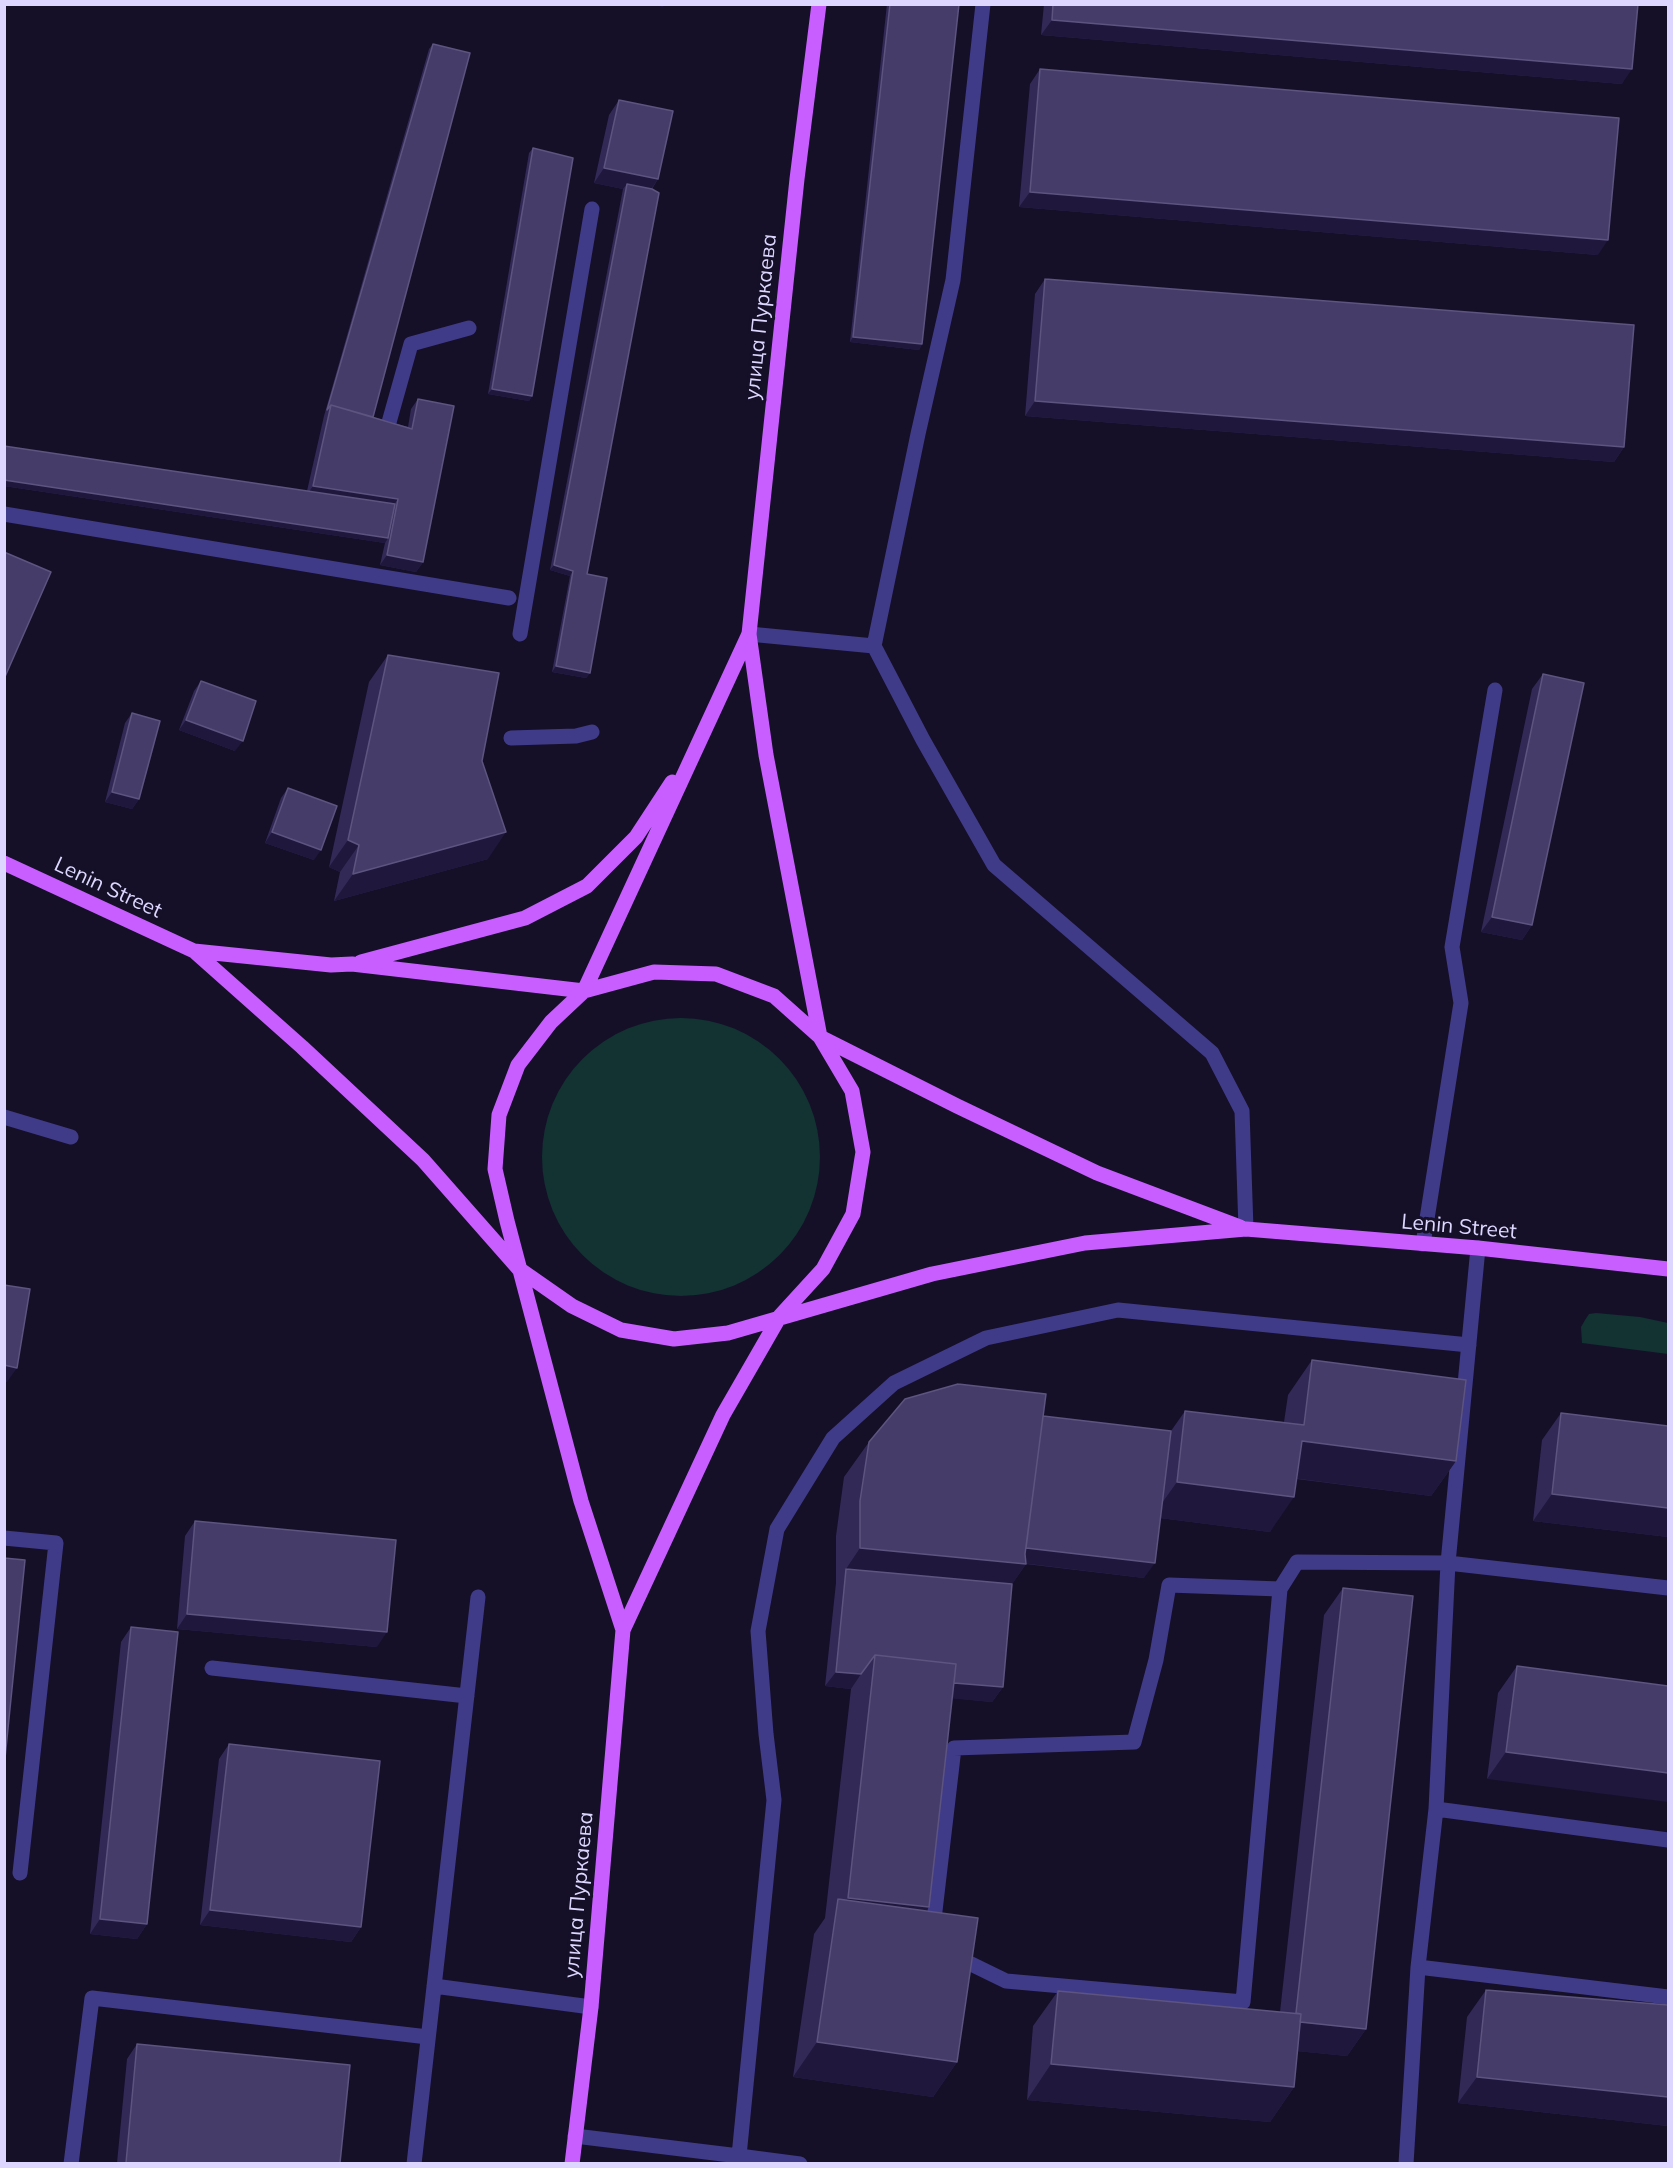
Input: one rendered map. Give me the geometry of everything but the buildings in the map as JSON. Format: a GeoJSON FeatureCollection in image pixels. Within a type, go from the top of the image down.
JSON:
{"type":"FeatureCollection","features":[{"type":"Feature","properties":{"kind":"main road","name":"улица Пуркаева"},"geometry":{"type":"LineString","coordinates":[[748,634],[797,179],[819,4]]}},
{"type":"Feature","properties":{"kind":"main road"},"geometry":{"type":"LineString","coordinates":[[622,1630],[581,1501],[519,1269],[495,1169],[499,1115],[518,1065],[551,1022],[584,991],[748,634]]}},
{"type":"Feature","properties":{"kind":"main road"},"geometry":{"type":"LineString","coordinates":[[622,1630],[723,1416],[780,1316],[823,1269],[853,1214],[863,1152],[852,1091],[820,1037],[766,755],[748,634]]}},
{"type":"Feature","properties":{"kind":"main road"},"geometry":{"type":"LineString","coordinates":[[352,964],[525,918],[587,886],[636,837],[669,787],[710,717]]}},
{"type":"Feature","properties":{"kind":"main road","name":"Lenin Street"},"geometry":{"type":"LineString","coordinates":[[4,863],[194,951]]}},
{"type":"Feature","properties":{"kind":"main road"},"geometry":{"type":"LineString","coordinates":[[194,951],[331,965],[352,964],[584,991],[654,972],[716,974],[774,996],[820,1037],[957,1106],[1097,1173],[1246,1229]]}},
{"type":"Feature","properties":{"kind":"main road"},"geometry":{"type":"LineString","coordinates":[[194,951],[423,1160],[519,1269],[572,1306],[621,1330],[674,1340],[728,1333],[780,1316],[932,1274],[1085,1243],[1246,1229]]}},
{"type":"Feature","properties":{"kind":"main road","name":"Lenin Street"},"geometry":{"type":"LineString","coordinates":[[1246,1229],[1478,1248],[1668,1269]]}},
{"type":"Feature","properties":{"kind":"main road","name":"улица Пуркаева"},"geometry":{"type":"LineString","coordinates":[[572,2163],[591,2007],[622,1630]]}},
{"type":"Feature","properties":{"kind":"lane"},"geometry":{"type":"LineString","coordinates":[[983,4],[953,280],[874,646],[923,740],[994,865],[1212,1053],[1242,1111],[1246,1229]]}},
{"type":"Feature","properties":{"kind":"lane"},"geometry":{"type":"LineString","coordinates":[[520,634],[592,209]]}},
{"type":"Feature","properties":{"kind":"lane"},"geometry":{"type":"LineString","coordinates":[[386,433],[411,344],[469,328]]}},
{"type":"Feature","properties":{"kind":"lane"},"geometry":{"type":"LineString","coordinates":[[4,514],[509,598]]}},
{"type":"Feature","properties":{"kind":"lane"},"geometry":{"type":"LineString","coordinates":[[748,634],[874,646]]}},
{"type":"Feature","properties":{"kind":"lane"},"geometry":{"type":"LineString","coordinates":[[1423,1244],[1461,1003],[1452,947],[1495,690]]}},
{"type":"Feature","properties":{"kind":"lane"},"geometry":{"type":"LineString","coordinates":[[511,738],[576,736],[591,732]]}},
{"type":"Feature","properties":{"kind":"lane"},"geometry":{"type":"LineString","coordinates":[[4,1117],[72,1137]]}},
{"type":"Feature","properties":{"kind":"lane"},"geometry":{"type":"LineString","coordinates":[[1406,2163],[1418,1967],[1436,1809],[1448,1563],[1478,1248]]}},
{"type":"Feature","properties":{"kind":"lane"},"geometry":{"type":"LineString","coordinates":[[738,2160],[774,1800],[758,1631],[777,1528],[833,1438],[894,1383],[986,1338],[1119,1311],[1469,1345]]}},
{"type":"Feature","properties":{"kind":"lane"},"geometry":{"type":"LineString","coordinates":[[4,1538],[56,1543],[21,1873]]}},
{"type":"Feature","properties":{"kind":"lane"},"geometry":{"type":"LineString","coordinates":[[1280,1589],[1169,1585],[1156,1660],[1134,1742],[954,1748],[933,1928],[965,1961],[1006,1982],[1244,2002],[1280,1589],[1297,1562],[1448,1563],[1668,1588]]}},
{"type":"Feature","properties":{"kind":"lane"},"geometry":{"type":"LineString","coordinates":[[414,2163],[478,1597]]}},
{"type":"Feature","properties":{"kind":"lane"},"geometry":{"type":"LineString","coordinates":[[212,1668],[467,1696]]}},
{"type":"Feature","properties":{"kind":"lane"},"geometry":{"type":"LineString","coordinates":[[1436,1809],[1668,1840]]}},
{"type":"Feature","properties":{"kind":"lane"},"geometry":{"type":"LineString","coordinates":[[1418,1967],[1668,1997]]}},
{"type":"Feature","properties":{"kind":"lane"},"geometry":{"type":"LineString","coordinates":[[434,1986],[591,2007]]}},
{"type":"Feature","properties":{"kind":"lane"},"geometry":{"type":"LineString","coordinates":[[71,2163],[92,1998],[428,2037]]}},
{"type":"Feature","properties":{"kind":"lane"},"geometry":{"type":"LineString","coordinates":[[575,2136],[738,2160],[800,2163]]}},
{"type":"Feature","properties":{"kind":"green space"},"geometry":{"type":"Polygon","coordinates":[[[681,1018],[708,1021],[734,1029],[758,1042],[779,1059],[796,1080],[809,1104],[817,1130],[820,1157],[817,1184],[809,1210],[796,1234],[779,1255],[758,1272],[734,1285],[708,1293],[681,1296],[654,1293],[628,1285],[604,1272],[583,1255],[566,1234],[553,1210],[545,1184],[542,1157],[545,1130],[553,1104],[566,1080],[583,1059],[604,1042],[628,1029],[654,1021],[681,1018]]]}},
{"type":"Feature","properties":{"kind":"green space"},"geometry":{"type":"Polygon","coordinates":[[[1589,1314],[1640,1317],[1668,1323],[1668,1354],[1582,1343],[1581,1327],[1589,1314]]]}}]}
